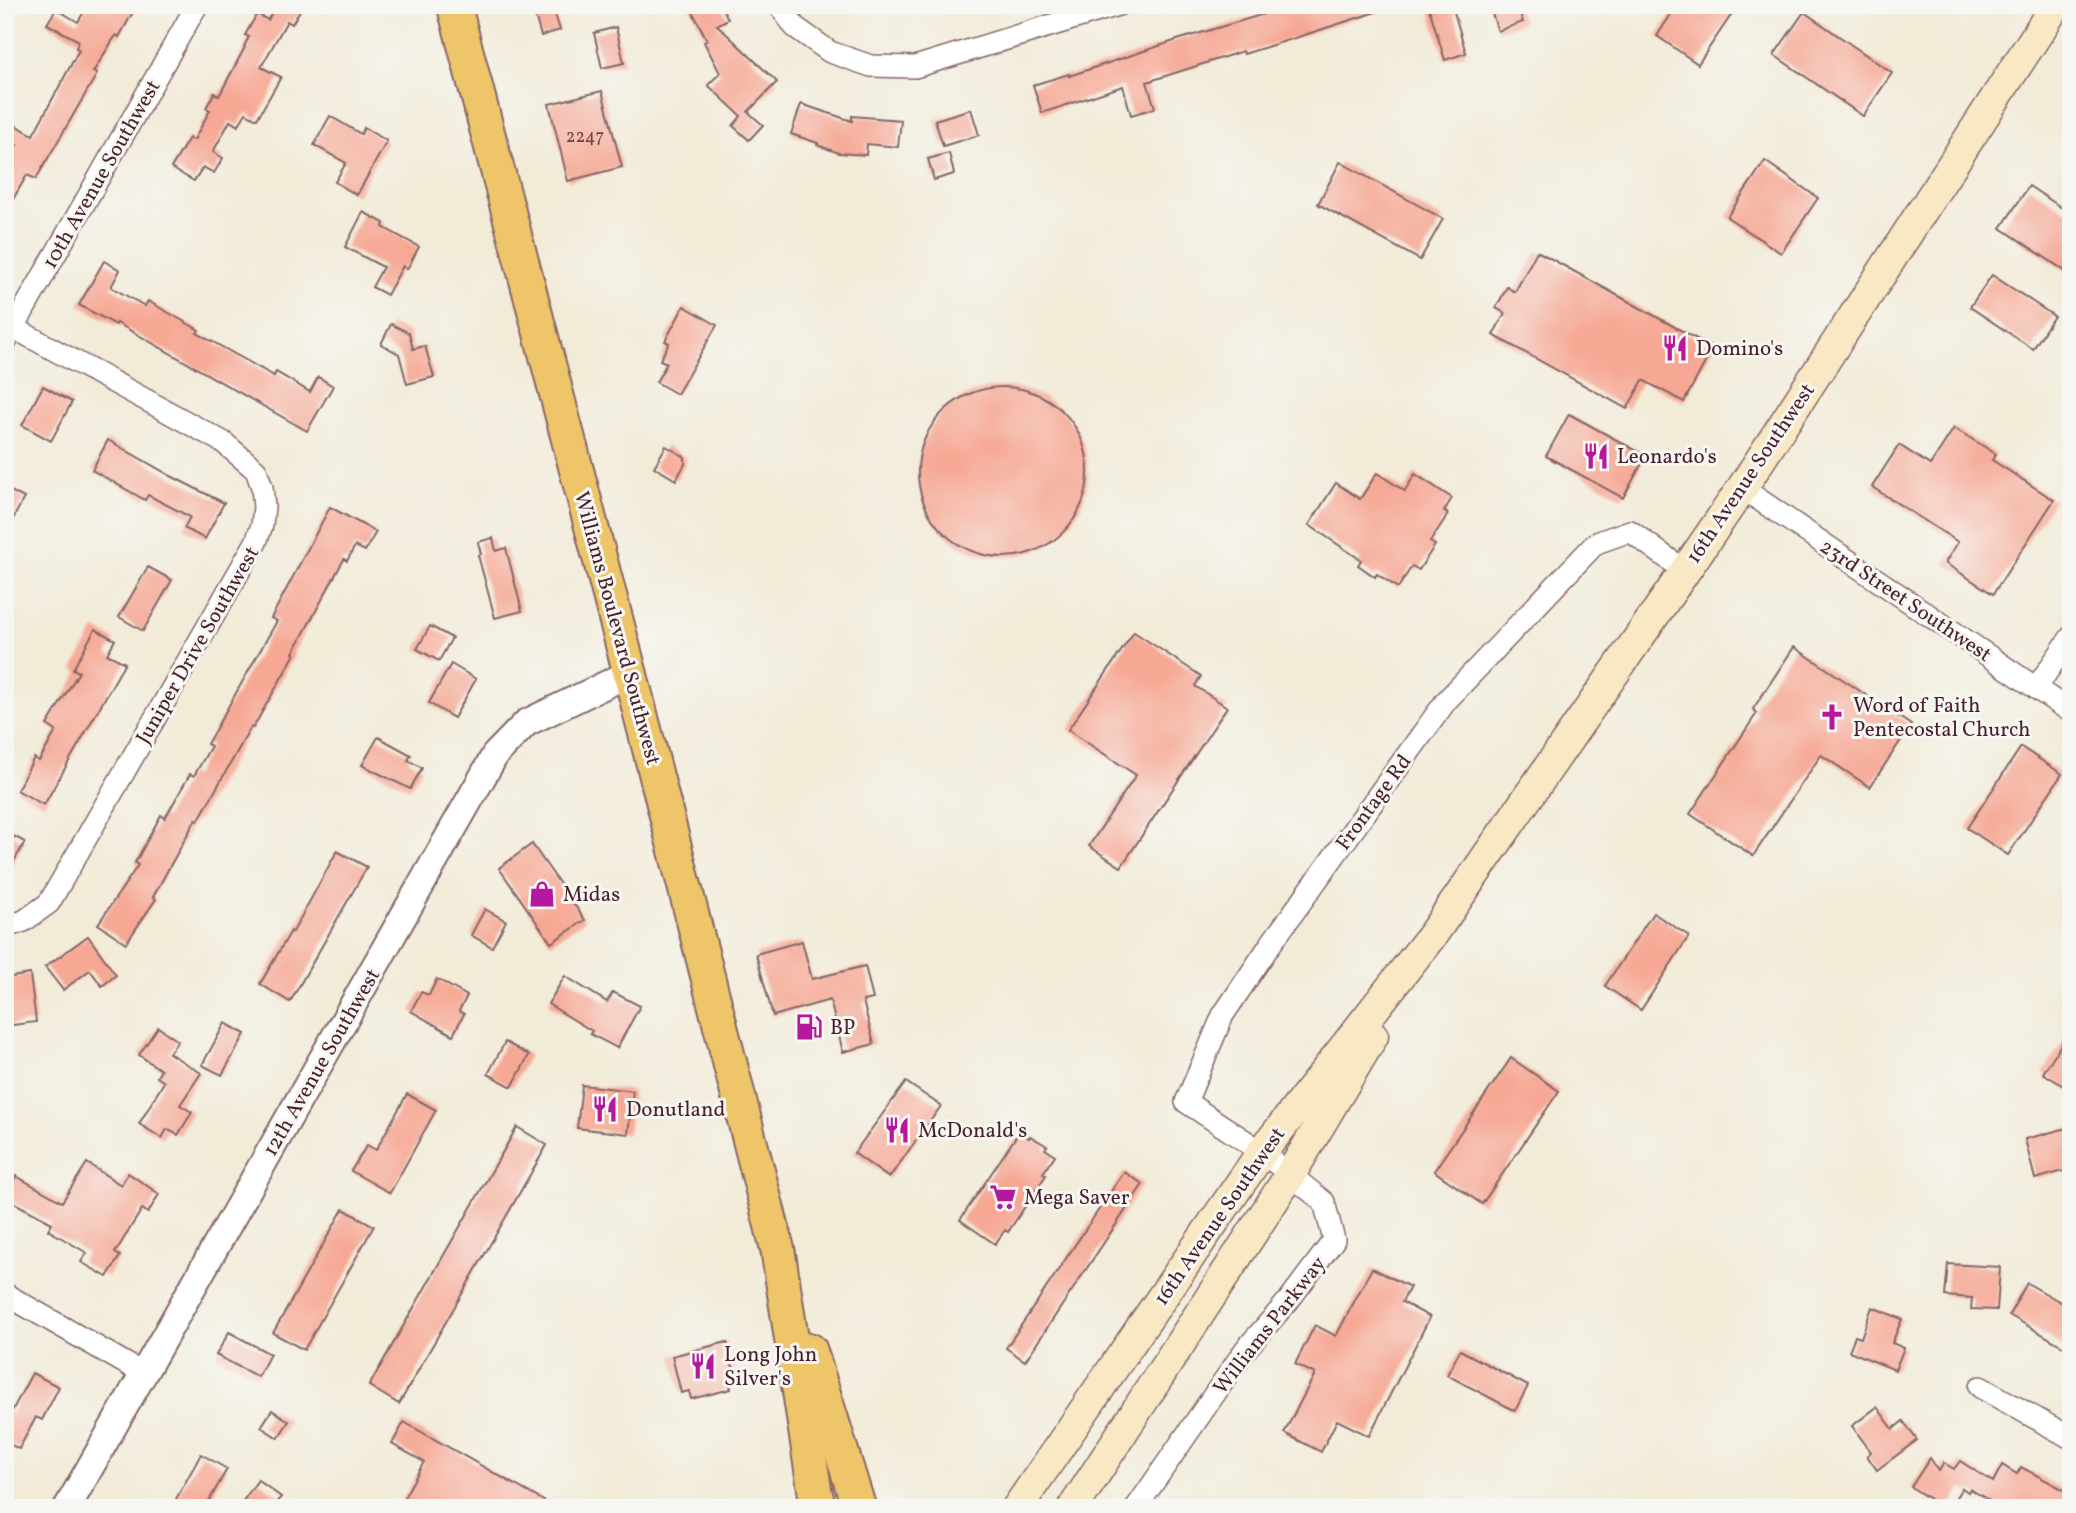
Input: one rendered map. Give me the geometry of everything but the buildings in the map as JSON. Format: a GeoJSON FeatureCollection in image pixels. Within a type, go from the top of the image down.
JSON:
{"type":"FeatureCollection","features":[{"type":"Feature","properties":{"kind":"main road","name":"Williams Boulevard Southwest"},"geometry":{"type":"LineString","coordinates":[[454,5],[630,673],[778,1251],[817,1503]]}},
{"type":"Feature","properties":{"kind":"main road","name":"16th Avenue Southwest"},"geometry":{"type":"LineString","coordinates":[[1017,1508],[1262,1152],[1433,934],[1742,488],[2056,5]]}},
{"type":"Feature","properties":{"kind":"main road","name":"16th Avenue Southwest"},"geometry":{"type":"LineString","coordinates":[[1073,1508],[1290,1175],[1433,934]]}},
{"type":"Feature","properties":{"kind":"main road","name":"Williams Boulevard Southwest"},"geometry":{"type":"LineString","coordinates":[[778,1251],[860,1504]]}},
{"type":"Feature","properties":{"kind":"street","name":"10th Avenue Southwest"},"geometry":{"type":"LineString","coordinates":[[10,335],[197,5]]}},
{"type":"Feature","properties":{"kind":"street"},"geometry":{"type":"LineString","coordinates":[[779,5],[795,27],[830,52],[871,66],[915,67],[1118,5]]}},
{"type":"Feature","properties":{"kind":"street","name":"Juniper Drive Southwest"},"geometry":{"type":"LineString","coordinates":[[5,927],[24,921],[49,903],[256,542],[264,507],[262,487],[256,470],[223,442],[10,335]]}},
{"type":"Feature","properties":{"kind":"street","name":"23rd Street Southwest"},"geometry":{"type":"LineString","coordinates":[[1742,488],[2071,712]]}},
{"type":"Feature","properties":{"kind":"street","name":"Frontage Rd"},"geometry":{"type":"LineString","coordinates":[[1262,1152],[1186,1102],[1223,1015],[1270,945],[1446,701],[1596,543],[1630,531],[1685,570]]}},
{"type":"Feature","properties":{"kind":"street"},"geometry":{"type":"LineString","coordinates":[[2036,688],[2071,637]]}},
{"type":"Feature","properties":{"kind":"street","name":"12th Avenue Southwest"},"geometry":{"type":"LineString","coordinates":[[67,1508],[495,755],[526,723],[630,673]]}},
{"type":"Feature","properties":{"kind":"street","name":"Williams Parkway"},"geometry":{"type":"LineString","coordinates":[[1136,1508],[1245,1350],[1289,1300],[1334,1240],[1324,1202],[1262,1152]]}},
{"type":"Feature","properties":{"kind":"street"},"geometry":{"type":"LineString","coordinates":[[5,1294],[144,1374]]}},
{"type":"Feature","properties":{"kind":"street"},"geometry":{"type":"LineString","coordinates":[[1980,1387],[2071,1438]]}},
{"type":"Feature","properties":{"kind":"place","name":"Domino's"},"geometry":{"type":"Point","coordinates":[1675,348]}},
{"type":"Feature","properties":{"kind":"place","name":"Leonardo's"},"geometry":{"type":"Point","coordinates":[1596,456]}},
{"type":"Feature","properties":{"kind":"place","name":"Word of Faith Pentecostal Church"},"geometry":{"type":"Point","coordinates":[1832,717]}},
{"type":"Feature","properties":{"kind":"place","name":"Midas"},"geometry":{"type":"Point","coordinates":[542,894]}},
{"type":"Feature","properties":{"kind":"place","name":"BP"},"geometry":{"type":"Point","coordinates":[809,1027]}},
{"type":"Feature","properties":{"kind":"place","name":"Donutland"},"geometry":{"type":"Point","coordinates":[605,1109]}},
{"type":"Feature","properties":{"kind":"place","name":"McDonald's"},"geometry":{"type":"Point","coordinates":[897,1130]}},
{"type":"Feature","properties":{"kind":"place","name":"Mega Saver"},"geometry":{"type":"Point","coordinates":[1003,1197]}},
{"type":"Feature","properties":{"kind":"place","name":"Long John Silver's"},"geometry":{"type":"Point","coordinates":[703,1366]}}]}
